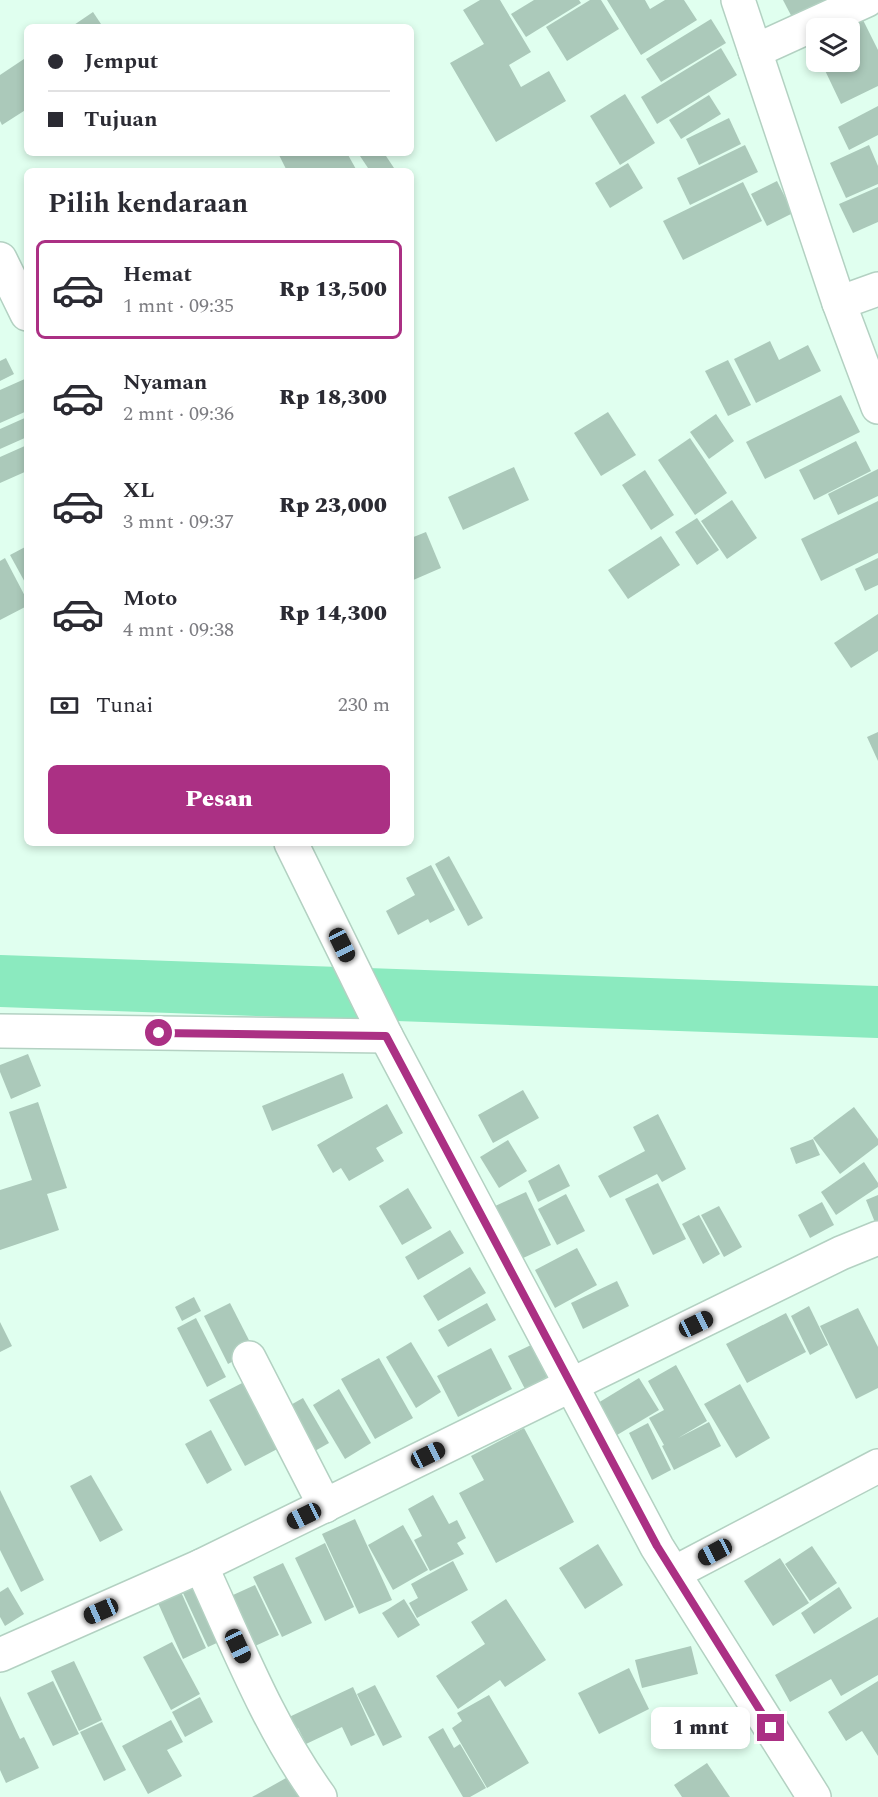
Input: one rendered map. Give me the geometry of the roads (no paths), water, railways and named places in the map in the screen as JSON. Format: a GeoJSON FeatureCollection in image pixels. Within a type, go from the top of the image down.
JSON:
{"type":"FeatureCollection","features":[{"type":"Feature","properties":{"kind":"street"},"geometry":{"type":"LineString","coordinates":[[738,0],[839,303],[878,407]]}},
{"type":"Feature","properties":{"kind":"street"},"geometry":{"type":"LineString","coordinates":[[755,51],[867,0]]}},
{"type":"Feature","properties":{"kind":"street"},"geometry":{"type":"LineString","coordinates":[[0,260],[24,308]]}},
{"type":"Feature","properties":{"kind":"street"},"geometry":{"type":"LineString","coordinates":[[839,303],[878,289]]}},
{"type":"Feature","properties":{"kind":"street"},"geometry":{"type":"LineString","coordinates":[[292,846],[385,1033],[657,1546],[814,1797]]}},
{"type":"Feature","properties":{"kind":"street"},"geometry":{"type":"LineString","coordinates":[[0,1031],[385,1033]]}},
{"type":"Feature","properties":{"kind":"street"},"geometry":{"type":"LineString","coordinates":[[0,1655],[201,1566],[878,1238]]}},
{"type":"Feature","properties":{"kind":"street"},"geometry":{"type":"LineString","coordinates":[[249,1358],[325,1506]]}},
{"type":"Feature","properties":{"kind":"street"},"geometry":{"type":"LineString","coordinates":[[674,1573],[878,1466]]}},
{"type":"Feature","properties":{"kind":"street"},"geometry":{"type":"LineString","coordinates":[[201,1566],[272,1717],[304,1775],[320,1797]]}},
{"type":"Feature","properties":{"kind":"waterway"},"geometry":{"type":"LineString","coordinates":[[0,981],[878,1012]]}}]}
